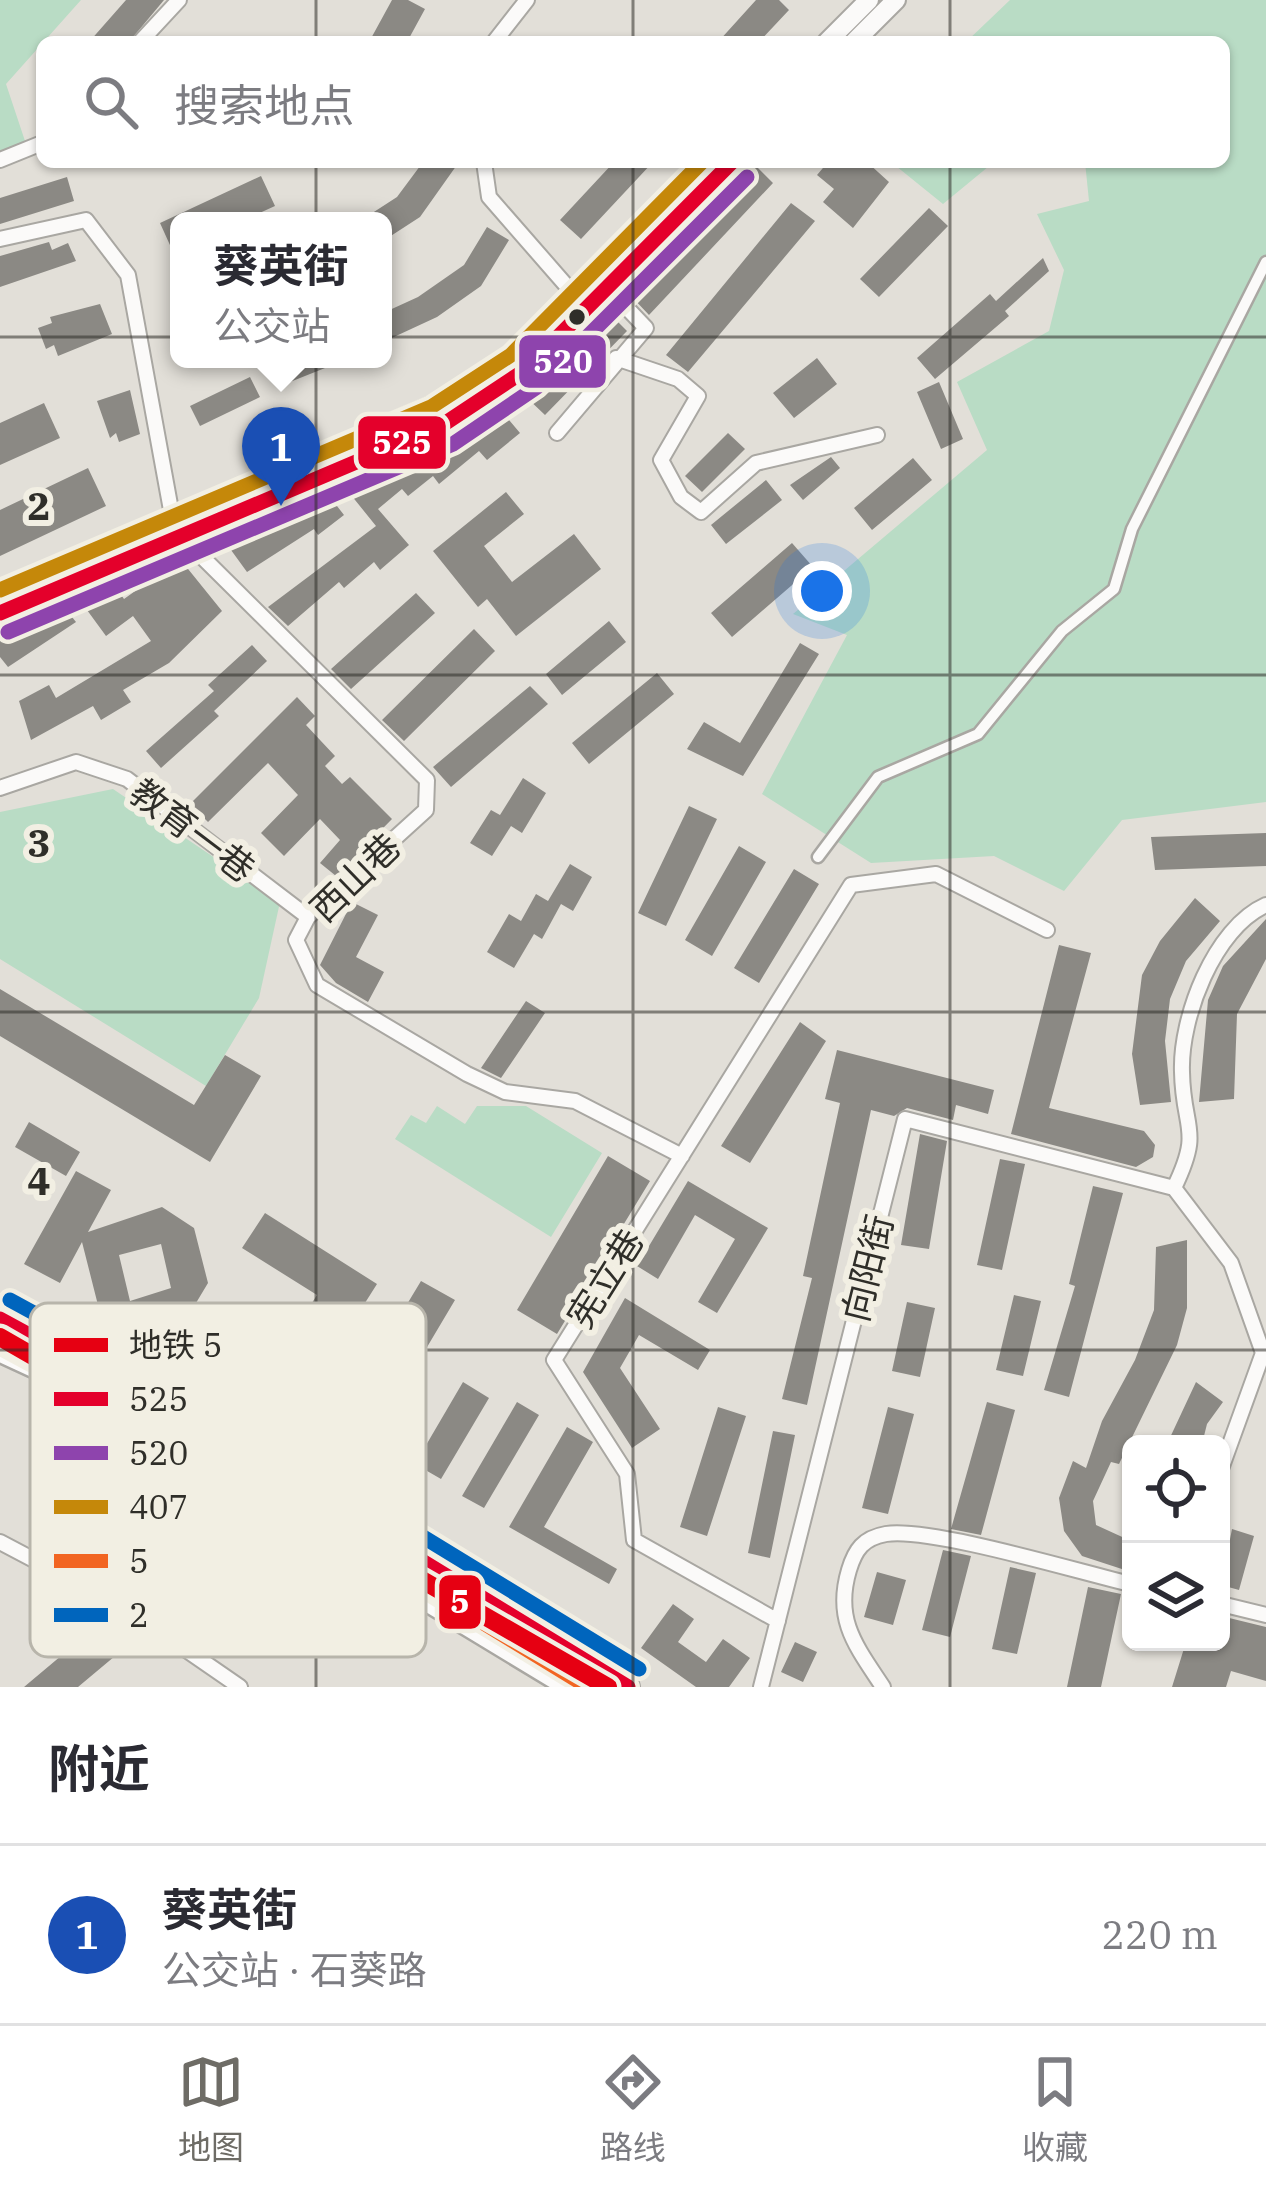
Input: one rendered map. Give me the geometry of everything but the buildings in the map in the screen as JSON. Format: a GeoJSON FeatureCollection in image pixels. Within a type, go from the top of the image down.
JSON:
{"type":"FeatureCollection","features":[{"type":"Feature","properties":{"kind":"main road"},"geometry":{"type":"LineString","coordinates":[[833,36],[869,0]]}},
{"type":"Feature","properties":{"kind":"main road"},"geometry":{"type":"LineString","coordinates":[[860,36],[896,0]]}},
{"type":"Feature","properties":{"kind":"main road"},"geometry":{"type":"LineString","coordinates":[[0,593],[178,530],[463,414],[524,371],[702,168]]}},
{"type":"Feature","properties":{"kind":"main road"},"geometry":{"type":"LineString","coordinates":[[581,302],[607,287],[726,168]]}},
{"type":"Feature","properties":{"kind":"main road"},"geometry":{"type":"LineString","coordinates":[[0,613],[178,530]]}},
{"type":"Feature","properties":{"kind":"main road"},"geometry":{"type":"LineString","coordinates":[[0,1319],[30,1333]]}},
{"type":"Feature","properties":{"kind":"main road"},"geometry":{"type":"LineString","coordinates":[[0,1351],[30,1365]]}},
{"type":"Feature","properties":{"kind":"main road"},"geometry":{"type":"LineString","coordinates":[[426,1565],[628,1687]]}},
{"type":"Feature","properties":{"kind":"main road"},"geometry":{"type":"LineString","coordinates":[[426,1600],[570,1687]]}},
{"type":"Feature","properties":{"kind":"street"},"geometry":{"type":"LineString","coordinates":[[146,36],[179,0]]}},
{"type":"Feature","properties":{"kind":"street"},"geometry":{"type":"LineString","coordinates":[[499,36],[527,0]]}},
{"type":"Feature","properties":{"kind":"street"},"geometry":{"type":"LineString","coordinates":[[0,160],[36,145]]}},
{"type":"Feature","properties":{"kind":"street"},"geometry":{"type":"LineString","coordinates":[[485,168],[489,197],[581,302]]}},
{"type":"Feature","properties":{"kind":"street"},"geometry":{"type":"LineString","coordinates":[[0,239],[86,220],[128,275],[178,530]]}},
{"type":"Feature","properties":{"kind":"street"},"geometry":{"type":"LineString","coordinates":[[818,857],[878,777],[978,734],[1061,632],[1114,589],[1132,529],[1266,262]]}},
{"type":"Feature","properties":{"kind":"street"},"geometry":{"type":"LineString","coordinates":[[556,433],[646,328],[607,287]]}},
{"type":"Feature","properties":{"kind":"street"},"geometry":{"type":"LineString","coordinates":[[616,358],[678,380],[698,396],[661,460],[681,497],[701,512],[756,463],[877,435]]}},
{"type":"Feature","properties":{"kind":"street","name":"西山巷"},"geometry":{"type":"LineString","coordinates":[[178,530],[427,780],[426,810],[308,917],[296,940],[317,985],[505,1092],[575,1101],[682,1156]]}},
{"type":"Feature","properties":{"kind":"street","name":"教育一巷"},"geometry":{"type":"LineString","coordinates":[[0,788],[76,762],[128,779],[308,917]]}},
{"type":"Feature","properties":{"kind":"street","name":"宪立巷"},"geometry":{"type":"LineString","coordinates":[[778,1621],[634,1540],[627,1474],[554,1360],[851,885],[935,874],[1047,930]]}},
{"type":"Feature","properties":{"kind":"street"},"geometry":{"type":"LineString","coordinates":[[1230,1444],[1263,1353],[1231,1263],[1174,1188],[1193,1148],[1181,1070],[1191,1017],[1218,949],[1266,905]]}},
{"type":"Feature","properties":{"kind":"street","name":"向阳街"},"geometry":{"type":"LineString","coordinates":[[761,1687],[905,1119],[1174,1188]]}},
{"type":"Feature","properties":{"kind":"street"},"geometry":{"type":"LineString","coordinates":[[883,1687],[844,1628],[840,1599],[863,1542],[888,1534],[946,1541],[1122,1582]]}},
{"type":"Feature","properties":{"kind":"street"},"geometry":{"type":"LineString","coordinates":[[0,1542],[30,1558]]}},
{"type":"Feature","properties":{"kind":"street"},"geometry":{"type":"LineString","coordinates":[[1230,1606],[1266,1615]]}},
{"type":"Feature","properties":{"kind":"street"},"geometry":{"type":"LineString","coordinates":[[196,1657],[240,1687]]}},
{"type":"Feature","properties":{"kind":"green space"},"geometry":{"type":"Polygon","coordinates":[[[0,0],[81,0],[49,36],[36,36],[36,50],[6,84],[30,156],[0,161],[0,0]]]}},
{"type":"Feature","properties":{"kind":"green space"},"geometry":{"type":"Polygon","coordinates":[[[1010,0],[1266,0],[1266,802],[1122,820],[1064,891],[994,856],[871,863],[762,794],[847,635],[793,614],[987,450],[957,382],[1049,331],[1064,270],[1037,214],[1089,201],[1086,168],[1230,168],[1230,36],[972,36],[1010,0]]]}},
{"type":"Feature","properties":{"kind":"green space"},"geometry":{"type":"Polygon","coordinates":[[[898,168],[987,168],[943,204],[898,168]]]}},
{"type":"Feature","properties":{"kind":"green space"},"geometry":{"type":"Polygon","coordinates":[[[113,789],[280,902],[259,998],[206,1086],[0,959],[0,812],[113,789]]]}},
{"type":"Feature","properties":{"kind":"green space"},"geometry":{"type":"Polygon","coordinates":[[[437,1106],[465,1124],[477,1106],[526,1106],[602,1153],[551,1237],[395,1139],[411,1115],[426,1123],[437,1106]]]}},
{"type":"Feature","properties":{"kind":"metro line","name":"5"},"geometry":{"type":"LineString","coordinates":[[0,1337],[30,1354]]}},
{"type":"Feature","properties":{"kind":"metro line","name":"5"},"geometry":{"type":"LineString","coordinates":[[426,1582],[608,1687]]}},
{"type":"Feature","properties":{"kind":"transit line","name":"407"},"geometry":{"type":"LineString","coordinates":[[0,590],[431,407],[511,355],[696,168]]}},
{"type":"Feature","properties":{"kind":"transit line","name":"525"},"geometry":{"type":"LineString","coordinates":[[0,613],[441,426],[524,371],[726,168]]}},
{"type":"Feature","properties":{"kind":"transit line","name":"520"},"geometry":{"type":"LineString","coordinates":[[8,632],[453,444],[537,387],[747,177]]}},
{"type":"Feature","properties":{"kind":"transit line","name":"2"},"geometry":{"type":"LineString","coordinates":[[10,1300],[30,1311]]}},
{"type":"Feature","properties":{"kind":"transit line","name":"525"},"geometry":{"type":"LineString","coordinates":[[0,1319],[30,1335]]}},
{"type":"Feature","properties":{"kind":"transit line","name":"5"},"geometry":{"type":"LineString","coordinates":[[0,1343],[30,1359]]}},
{"type":"Feature","properties":{"kind":"transit line","name":"2"},"geometry":{"type":"LineString","coordinates":[[426,1539],[639,1669]]}},
{"type":"Feature","properties":{"kind":"transit line","name":"525"},"geometry":{"type":"LineString","coordinates":[[426,1563],[628,1687]]}},
{"type":"Feature","properties":{"kind":"transit line","name":"5"},"geometry":{"type":"LineString","coordinates":[[426,1588],[588,1687]]}},
{"type":"Feature","properties":{"kind":"place","name":"葵英街"},"geometry":{"type":"Point","coordinates":[281,506]}}]}
